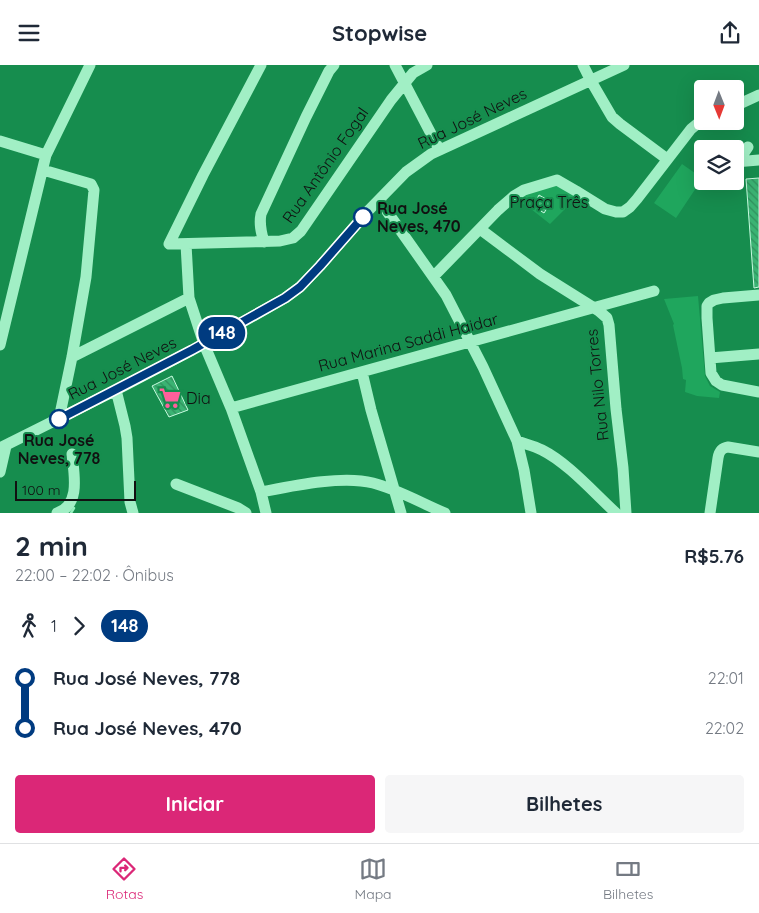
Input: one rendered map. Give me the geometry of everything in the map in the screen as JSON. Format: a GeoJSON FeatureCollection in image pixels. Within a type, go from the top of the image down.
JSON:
{"type":"FeatureCollection","features":[{"type":"Feature","properties":{"kind":"street"},"geometry":{"type":"LineString","coordinates":[[0,345],[46,155],[90,65]]}},
{"type":"Feature","properties":{"kind":"street","name":"Rua Antônio Fogal"},"geometry":{"type":"LineString","coordinates":[[261,65],[169,244],[264,242],[293,238],[301,231],[404,83],[413,73],[428,65]]}},
{"type":"Feature","properties":{"kind":"street"},"geometry":{"type":"LineString","coordinates":[[264,242],[260,229],[261,214],[306,117],[329,71],[334,65]]}},
{"type":"Feature","properties":{"kind":"street"},"geometry":{"type":"LineString","coordinates":[[395,65],[439,149]]}},
{"type":"Feature","properties":{"kind":"street"},"geometry":{"type":"LineString","coordinates":[[583,65],[612,117],[668,159]]}},
{"type":"Feature","properties":{"kind":"street","name":"Rua José Neves"},"geometry":{"type":"LineString","coordinates":[[3,447],[116,390],[285,298],[300,287],[379,200],[415,165],[430,154],[624,65]]}},
{"type":"Feature","properties":{"kind":"street"},"geometry":{"type":"LineString","coordinates":[[744,102],[759,95]]}},
{"type":"Feature","properties":{"kind":"street"},"geometry":{"type":"LineString","coordinates":[[434,276],[498,210],[522,191],[554,181],[561,181],[608,210],[623,212],[630,207],[694,127]]}},
{"type":"Feature","properties":{"kind":"street"},"geometry":{"type":"LineString","coordinates":[[0,141],[46,155]]}},
{"type":"Feature","properties":{"kind":"street"},"geometry":{"type":"LineString","coordinates":[[744,152],[748,147]]}},
{"type":"Feature","properties":{"kind":"street"},"geometry":{"type":"LineString","coordinates":[[744,161],[759,160]]}},
{"type":"Feature","properties":{"kind":"street"},"geometry":{"type":"LineString","coordinates":[[43,170],[91,184],[94,190],[86,277],[59,419]]}},
{"type":"Feature","properties":{"kind":"street"},"geometry":{"type":"LineString","coordinates":[[379,200],[434,276],[471,342],[517,441],[531,513]]}},
{"type":"Feature","properties":{"kind":"street","name":"Rua Nilo Torres"},"geometry":{"type":"LineString","coordinates":[[480,229],[540,274],[594,308],[606,318],[609,325],[626,513]]}},
{"type":"Feature","properties":{"kind":"street"},"geometry":{"type":"LineString","coordinates":[[186,244],[189,297],[204,343],[231,408],[261,492],[266,513]]}},
{"type":"Feature","properties":{"kind":"street","name":"Rua Marina Saddi Haidar"},"geometry":{"type":"LineString","coordinates":[[231,408],[654,291]]}},
{"type":"Feature","properties":{"kind":"street"},"geometry":{"type":"LineString","coordinates":[[759,295],[714,300],[708,303],[707,306],[711,373],[714,379],[726,386],[759,392]]}},
{"type":"Feature","properties":{"kind":"street"},"geometry":{"type":"LineString","coordinates":[[72,357],[189,297]]}},
{"type":"Feature","properties":{"kind":"street"},"geometry":{"type":"LineString","coordinates":[[710,358],[759,354]]}},
{"type":"Feature","properties":{"kind":"street"},"geometry":{"type":"LineString","coordinates":[[362,372],[401,513]]}},
{"type":"Feature","properties":{"kind":"street"},"geometry":{"type":"LineString","coordinates":[[116,390],[127,438],[130,502],[134,513]]}},
{"type":"Feature","properties":{"kind":"street"},"geometry":{"type":"LineString","coordinates":[[517,441],[542,450],[561,463],[616,513]]}},
{"type":"Feature","properties":{"kind":"street"},"geometry":{"type":"LineString","coordinates":[[0,472],[3,447]]}},
{"type":"Feature","properties":{"kind":"street"},"geometry":{"type":"LineString","coordinates":[[710,513],[718,458],[721,450],[728,447],[759,452]]}},
{"type":"Feature","properties":{"kind":"street"},"geometry":{"type":"LineString","coordinates":[[57,513],[70,505],[73,495],[75,487],[72,454]]}},
{"type":"Feature","properties":{"kind":"street"},"geometry":{"type":"LineString","coordinates":[[261,492],[313,483],[360,480],[395,491],[444,513]]}},
{"type":"Feature","properties":{"kind":"street"},"geometry":{"type":"LineString","coordinates":[[176,484],[238,508],[246,513]]}},
{"type":"Feature","properties":{"kind":"green space"},"geometry":{"type":"Polygon","coordinates":[[[682,164],[694,172],[695,190],[676,218],[654,203],[682,164]]]}},
{"type":"Feature","properties":{"kind":"green space","name":"Praça Três"},"geometry":{"type":"Polygon","coordinates":[[[553,184],[578,196],[550,224],[517,200],[525,193],[553,184]]]}},
{"type":"Feature","properties":{"kind":"green space"},"geometry":{"type":"Polygon","coordinates":[[[698,296],[705,376],[710,386],[720,392],[719,398],[697,396],[685,392],[686,380],[683,379],[674,324],[664,299],[698,296]]]}},
{"type":"Feature","properties":{"kind":"building"},"geometry":{"type":"Polygon","coordinates":[[[759,178],[759,287],[754,288],[746,179],[759,178]]]}},
{"type":"Feature","properties":{"kind":"building"},"geometry":{"type":"Polygon","coordinates":[[[539,195],[551,202],[544,213],[533,206],[539,195]]]}},
{"type":"Feature","properties":{"kind":"building","name":"Dia"},"geometry":{"type":"Polygon","coordinates":[[[172,376],[188,410],[169,417],[152,386],[172,376]]]}},
{"type":"Feature","properties":{"kind":"waterway"},"geometry":{"type":"LineString","coordinates":[[71,513],[74,508]]}},
{"type":"Feature","properties":{"kind":"bus line","name":"148"},"geometry":{"type":"LineString","coordinates":[[59,419],[192,350],[285,298],[300,287],[363,217]]}},
{"type":"Feature","properties":{"kind":"place","name":"Rua José Neves, 470"},"geometry":{"type":"Point","coordinates":[363,217]}},
{"type":"Feature","properties":{"kind":"place","name":"Dia"},"geometry":{"type":"Point","coordinates":[170,398]}},
{"type":"Feature","properties":{"kind":"place","name":"Rua José Neves, 778"},"geometry":{"type":"Point","coordinates":[59,419]}}]}
